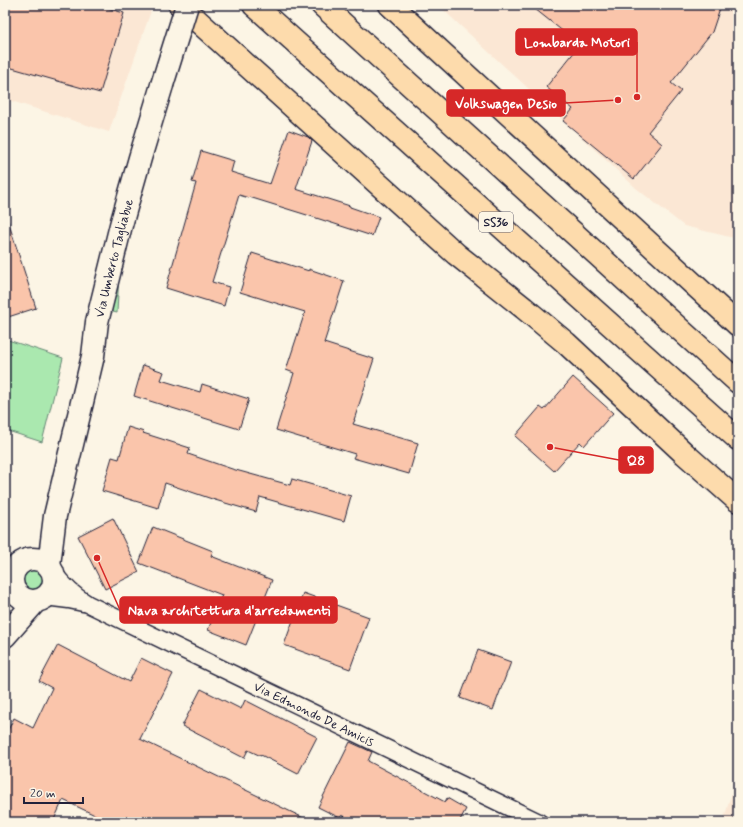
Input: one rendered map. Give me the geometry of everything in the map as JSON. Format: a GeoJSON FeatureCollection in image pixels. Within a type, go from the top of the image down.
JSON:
{"type":"FeatureCollection","features":[{"type":"Feature","properties":{"kind":"highway"},"geometry":{"type":"LineString","coordinates":[[180,5],[456,254],[524,308],[566,344],[738,501]]}},
{"type":"Feature","properties":{"kind":"highway","name":"SS36"},"geometry":{"type":"LineString","coordinates":[[254,5],[738,439]]}},
{"type":"Feature","properties":{"kind":"highway"},"geometry":{"type":"LineString","coordinates":[[322,5],[738,382]]}},
{"type":"Feature","properties":{"kind":"highway"},"geometry":{"type":"LineString","coordinates":[[390,5],[738,326]]}},
{"type":"Feature","properties":{"kind":"street","name":"Via Umberto Tagliabue"},"geometry":{"type":"LineString","coordinates":[[32,563],[56,516],[93,356],[97,322],[119,232],[187,5]]}},
{"type":"Feature","properties":{"kind":"street"},"geometry":{"type":"LineString","coordinates":[[5,632],[14,571],[18,565],[32,563],[54,581],[51,590],[5,636]]}},
{"type":"Feature","properties":{"kind":"street","name":"Via Edmondo De Amicis"},"geometry":{"type":"LineString","coordinates":[[32,563],[62,583],[79,599],[88,604],[539,822]]}},
{"type":"Feature","properties":{"kind":"street"},"geometry":{"type":"LineString","coordinates":[[11,587],[25,600],[31,601],[41,599]]}},
{"type":"Feature","properties":{"kind":"street","name":"Via Edmondo De Amicis"},"geometry":{"type":"LineString","coordinates":[[41,599],[69,600],[88,604]]}},
{"type":"Feature","properties":{"kind":"shaded area"},"geometry":{"type":"Polygon","coordinates":[[[5,5],[153,5],[109,132],[5,99],[5,5]]]}},
{"type":"Feature","properties":{"kind":"shaded area"},"geometry":{"type":"Polygon","coordinates":[[[438,5],[738,5],[738,239],[684,226],[636,188],[438,5]]]}},
{"type":"Feature","properties":{"kind":"shaded area"},"geometry":{"type":"Polygon","coordinates":[[[738,772],[738,822],[723,822],[738,772]]]}},
{"type":"Feature","properties":{"kind":"green space"},"geometry":{"type":"Polygon","coordinates":[[[119,272],[117,313],[109,311],[119,272]]]}},
{"type":"Feature","properties":{"kind":"green space"},"geometry":{"type":"Polygon","coordinates":[[[5,339],[63,358],[42,442],[5,430],[5,339]]]}},
{"type":"Feature","properties":{"kind":"green space"},"geometry":{"type":"Polygon","coordinates":[[[33,566],[43,570],[47,580],[43,590],[33,594],[23,590],[19,580],[23,570],[33,566]]]}},
{"type":"Feature","properties":{"kind":"building"},"geometry":{"type":"Polygon","coordinates":[[[5,5],[97,5],[124,13],[100,93],[5,66],[5,5]]]}},
{"type":"Feature","properties":{"kind":"building"},"geometry":{"type":"Polygon","coordinates":[[[530,5],[721,5],[712,32],[671,83],[681,91],[648,132],[662,144],[634,179],[563,121],[573,109],[546,87],[580,45],[530,5]]]}},
{"type":"Feature","properties":{"kind":"building"},"geometry":{"type":"Polygon","coordinates":[[[289,130],[308,137],[312,141],[296,189],[379,217],[372,236],[239,195],[212,282],[229,287],[224,306],[166,288],[196,183],[192,182],[201,151],[234,161],[231,172],[270,184],[289,130]]]}},
{"type":"Feature","properties":{"kind":"building"},"geometry":{"type":"Polygon","coordinates":[[[5,221],[8,221],[36,308],[5,318],[5,221]]]}},
{"type":"Feature","properties":{"kind":"building"},"geometry":{"type":"Polygon","coordinates":[[[252,253],[309,271],[309,269],[344,281],[324,343],[374,359],[353,424],[418,443],[409,474],[353,458],[355,454],[276,430],[294,373],[286,370],[305,312],[240,292],[252,253]]]}},
{"type":"Feature","properties":{"kind":"building"},"geometry":{"type":"Polygon","coordinates":[[[143,365],[164,372],[161,380],[200,392],[202,384],[249,399],[239,429],[134,396],[143,365]]]}},
{"type":"Feature","properties":{"kind":"building"},"geometry":{"type":"Polygon","coordinates":[[[573,377],[613,413],[584,446],[580,442],[554,471],[515,436],[540,407],[544,410],[573,377]]]}},
{"type":"Feature","properties":{"kind":"building"},"geometry":{"type":"Polygon","coordinates":[[[128,427],[190,448],[188,454],[232,469],[290,485],[292,479],[351,496],[344,521],[260,497],[256,512],[165,483],[158,508],[102,491],[112,457],[119,459],[128,427]]]}},
{"type":"Feature","properties":{"kind":"building"},"geometry":{"type":"Polygon","coordinates":[[[113,518],[139,572],[105,589],[78,536],[113,518]]]}},
{"type":"Feature","properties":{"kind":"building"},"geometry":{"type":"Polygon","coordinates":[[[153,527],[213,551],[211,556],[272,580],[246,645],[208,630],[222,595],[139,563],[153,527]]]}},
{"type":"Feature","properties":{"kind":"building"},"geometry":{"type":"Polygon","coordinates":[[[303,593],[369,617],[350,669],[284,645],[303,593]]]}},
{"type":"Feature","properties":{"kind":"building"},"geometry":{"type":"Polygon","coordinates":[[[58,645],[129,682],[141,658],[173,674],[140,739],[312,822],[110,822],[63,800],[53,822],[5,822],[5,736],[14,718],[33,728],[52,688],[39,681],[58,645]]]}},
{"type":"Feature","properties":{"kind":"building"},"geometry":{"type":"Polygon","coordinates":[[[478,650],[511,662],[493,710],[460,698],[478,650]]]}},
{"type":"Feature","properties":{"kind":"building"},"geometry":{"type":"Polygon","coordinates":[[[201,689],[241,709],[245,700],[317,737],[298,774],[248,750],[244,758],[182,726],[201,689]]]}},
{"type":"Feature","properties":{"kind":"building"},"geometry":{"type":"Polygon","coordinates":[[[350,742],[372,752],[368,761],[445,802],[447,798],[466,809],[459,822],[355,822],[342,815],[340,818],[318,807],[350,742]]]}},
{"type":"Feature","properties":{"kind":"place","name":"Lombarda Motori"},"geometry":{"type":"Point","coordinates":[637,97]}},
{"type":"Feature","properties":{"kind":"place","name":"Volkswagen Desio"},"geometry":{"type":"Point","coordinates":[618,100]}},
{"type":"Feature","properties":{"kind":"place","name":"Q8"},"geometry":{"type":"Point","coordinates":[550,447]}},
{"type":"Feature","properties":{"kind":"place","name":"Nava architettura d'arredamenti"},"geometry":{"type":"Point","coordinates":[97,558]}}]}
